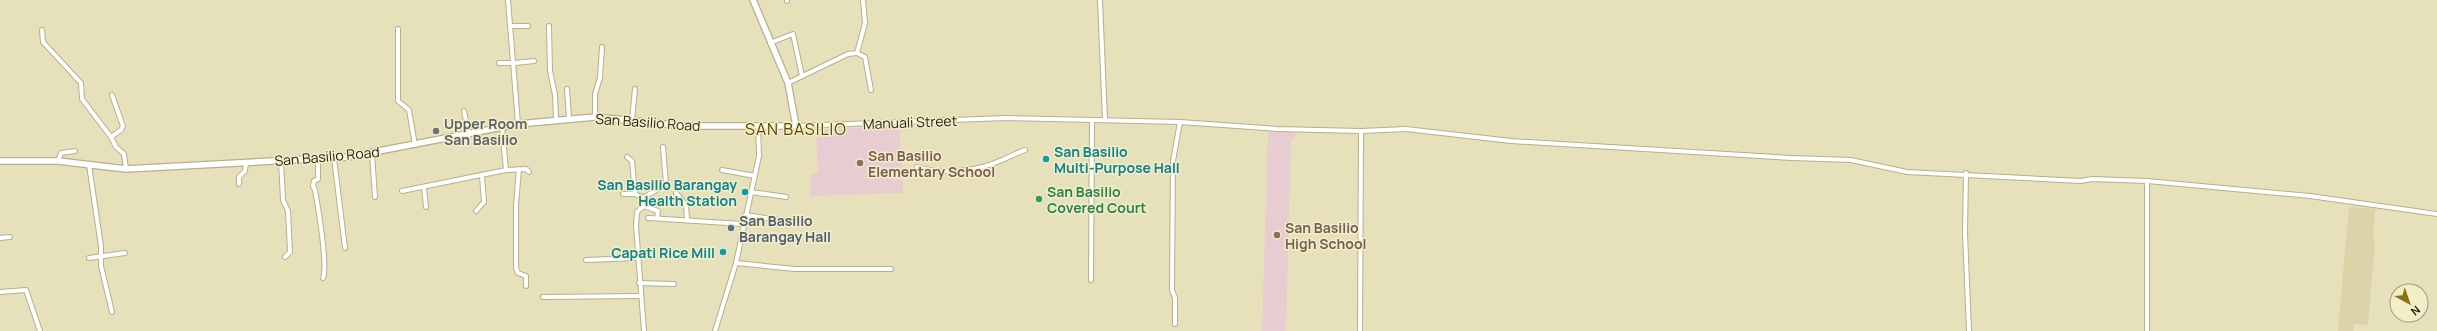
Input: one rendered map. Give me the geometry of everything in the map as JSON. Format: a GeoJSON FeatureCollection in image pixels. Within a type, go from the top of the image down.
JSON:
{"type":"FeatureCollection","features":[{"type":"Feature","properties":{"kind":"street"},"geometry":{"type":"LineString","coordinates":[[508,0],[515,63],[518,124]]}},
{"type":"Feature","properties":{"kind":"street"},"geometry":{"type":"LineString","coordinates":[[753,0],[788,83],[796,126]]}},
{"type":"Feature","properties":{"kind":"street"},"geometry":{"type":"LineString","coordinates":[[857,53],[865,23],[863,0]]}},
{"type":"Feature","properties":{"kind":"street"},"geometry":{"type":"LineString","coordinates":[[1100,0],[1105,120]]}},
{"type":"Feature","properties":{"kind":"street"},"geometry":{"type":"LineString","coordinates":[[511,26],[528,26]]}},
{"type":"Feature","properties":{"kind":"street"},"geometry":{"type":"LineString","coordinates":[[549,26],[550,71],[555,95],[556,119]]}},
{"type":"Feature","properties":{"kind":"street"},"geometry":{"type":"LineString","coordinates":[[398,29],[398,101],[409,110],[415,146]]}},
{"type":"Feature","properties":{"kind":"street"},"geometry":{"type":"LineString","coordinates":[[42,30],[43,42],[81,83],[82,100],[111,137],[116,147],[126,158],[126,169]]}},
{"type":"Feature","properties":{"kind":"street"},"geometry":{"type":"LineString","coordinates":[[770,43],[793,34],[802,76]]}},
{"type":"Feature","properties":{"kind":"street"},"geometry":{"type":"LineString","coordinates":[[595,117],[594,100],[600,78],[602,47]]}},
{"type":"Feature","properties":{"kind":"street"},"geometry":{"type":"LineString","coordinates":[[788,83],[848,54],[857,53],[865,57],[871,90]]}},
{"type":"Feature","properties":{"kind":"street"},"geometry":{"type":"LineString","coordinates":[[499,62],[515,63],[534,60]]}},
{"type":"Feature","properties":{"kind":"street"},"geometry":{"type":"LineString","coordinates":[[567,89],[569,118]]}},
{"type":"Feature","properties":{"kind":"street"},"geometry":{"type":"LineString","coordinates":[[632,120],[635,89]]}},
{"type":"Feature","properties":{"kind":"street"},"geometry":{"type":"LineString","coordinates":[[111,137],[121,130],[123,126],[112,95]]}},
{"type":"Feature","properties":{"kind":"street"},"geometry":{"type":"LineString","coordinates":[[464,111],[469,135]]}},
{"type":"Feature","properties":{"kind":"street","name":"San Basilio Road"},"geometry":{"type":"LineString","coordinates":[[0,161],[58,161],[89,166],[126,169],[334,158],[372,154],[518,124],[569,118],[595,117],[685,126],[796,126]]}},
{"type":"Feature","properties":{"kind":"street","name":"Manuali Street"},"geometry":{"type":"LineString","coordinates":[[796,126],[1024,118],[1180,122],[1278,129],[1361,131],[1406,129],[1527,142],[1792,158],[1851,160],[1908,172],[1966,173],[2081,181],[2092,179],[2146,181],[2310,196],[2437,214]]}},
{"type":"Feature","properties":{"kind":"street"},"geometry":{"type":"LineString","coordinates":[[1091,280],[1092,120]]}},
{"type":"Feature","properties":{"kind":"street"},"geometry":{"type":"LineString","coordinates":[[1175,324],[1175,298],[1172,290],[1173,160],[1180,122]]}},
{"type":"Feature","properties":{"kind":"street"},"geometry":{"type":"LineString","coordinates":[[502,127],[506,170]]}},
{"type":"Feature","properties":{"kind":"street"},"geometry":{"type":"LineString","coordinates":[[715,331],[736,263],[743,224],[751,192],[760,149],[758,127]]}},
{"type":"Feature","properties":{"kind":"street"},"geometry":{"type":"LineString","coordinates":[[1360,331],[1361,131]]}},
{"type":"Feature","properties":{"kind":"street"},"geometry":{"type":"LineString","coordinates":[[643,198],[666,184],[663,147]]}},
{"type":"Feature","properties":{"kind":"street"},"geometry":{"type":"LineString","coordinates":[[917,167],[930,172],[949,172],[981,167],[1025,150]]}},
{"type":"Feature","properties":{"kind":"street"},"geometry":{"type":"LineString","coordinates":[[58,161],[61,153],[75,151]]}},
{"type":"Feature","properties":{"kind":"street"},"geometry":{"type":"LineString","coordinates":[[372,154],[375,197]]}},
{"type":"Feature","properties":{"kind":"street"},"geometry":{"type":"LineString","coordinates":[[627,157],[632,161],[635,194]]}},
{"type":"Feature","properties":{"kind":"street"},"geometry":{"type":"LineString","coordinates":[[334,158],[345,248]]}},
{"type":"Feature","properties":{"kind":"street"},"geometry":{"type":"LineString","coordinates":[[318,159],[318,179],[314,181],[313,186],[316,190],[324,272],[323,278]]}},
{"type":"Feature","properties":{"kind":"street"},"geometry":{"type":"LineString","coordinates":[[281,161],[283,200],[288,211],[290,252],[285,257]]}},
{"type":"Feature","properties":{"kind":"street"},"geometry":{"type":"LineString","coordinates":[[239,184],[239,177],[245,171],[246,163]]}},
{"type":"Feature","properties":{"kind":"street"},"geometry":{"type":"LineString","coordinates":[[89,166],[101,246],[101,257],[112,312]]}},
{"type":"Feature","properties":{"kind":"street"},"geometry":{"type":"LineString","coordinates":[[519,169],[516,205],[516,268],[518,272],[526,276],[526,286]]}},
{"type":"Feature","properties":{"kind":"street"},"geometry":{"type":"LineString","coordinates":[[402,191],[424,188],[506,170],[526,169],[529,172]]}},
{"type":"Feature","properties":{"kind":"street"},"geometry":{"type":"LineString","coordinates":[[722,170],[754,176]]}},
{"type":"Feature","properties":{"kind":"street"},"geometry":{"type":"LineString","coordinates":[[1966,173],[1965,233],[1969,331]]}},
{"type":"Feature","properties":{"kind":"street"},"geometry":{"type":"LineString","coordinates":[[476,210],[484,202],[482,176]]}},
{"type":"Feature","properties":{"kind":"street"},"geometry":{"type":"LineString","coordinates":[[2146,181],[2146,331]]}},
{"type":"Feature","properties":{"kind":"street"},"geometry":{"type":"LineString","coordinates":[[424,188],[426,208]]}},
{"type":"Feature","properties":{"kind":"street"},"geometry":{"type":"LineString","coordinates":[[751,192],[786,197]]}},
{"type":"Feature","properties":{"kind":"street"},"geometry":{"type":"LineString","coordinates":[[676,193],[686,205],[687,220]]}},
{"type":"Feature","properties":{"kind":"street"},"geometry":{"type":"LineString","coordinates":[[623,194],[635,194],[643,198]]}},
{"type":"Feature","properties":{"kind":"street"},"geometry":{"type":"LineString","coordinates":[[643,198],[644,206]]}},
{"type":"Feature","properties":{"kind":"street"},"geometry":{"type":"LineString","coordinates":[[644,206],[657,210],[657,218]]}},
{"type":"Feature","properties":{"kind":"street"},"geometry":{"type":"LineString","coordinates":[[644,206],[639,210],[636,216],[637,258],[644,331]]}},
{"type":"Feature","properties":{"kind":"street"},"geometry":{"type":"LineString","coordinates":[[745,215],[785,221]]}},
{"type":"Feature","properties":{"kind":"street"},"geometry":{"type":"LineString","coordinates":[[648,218],[743,224]]}},
{"type":"Feature","properties":{"kind":"street"},"geometry":{"type":"LineString","coordinates":[[0,238],[10,237]]}},
{"type":"Feature","properties":{"kind":"street"},"geometry":{"type":"LineString","coordinates":[[89,258],[125,253]]}},
{"type":"Feature","properties":{"kind":"street"},"geometry":{"type":"LineString","coordinates":[[586,260],[637,258]]}},
{"type":"Feature","properties":{"kind":"street"},"geometry":{"type":"LineString","coordinates":[[736,263],[795,269],[891,269]]}},
{"type":"Feature","properties":{"kind":"street"},"geometry":{"type":"LineString","coordinates":[[640,283],[674,284]]}},
{"type":"Feature","properties":{"kind":"street"},"geometry":{"type":"LineString","coordinates":[[0,292],[26,290],[40,331]]}},
{"type":"Feature","properties":{"kind":"street"},"geometry":{"type":"LineString","coordinates":[[543,297],[640,296]]}},
{"type":"Feature","properties":{"kind":"shaded area","name":"San Basilio Elementary School"},"geometry":{"type":"Polygon","coordinates":[[[899,126],[903,193],[811,196],[810,174],[818,173],[816,130],[899,126]]]}},
{"type":"Feature","properties":{"kind":"shaded area","name":"San Basilio High School"},"geometry":{"type":"Polygon","coordinates":[[[1268,132],[1295,132],[1295,139],[1291,139],[1286,331],[1262,331],[1268,132]]]}},
{"type":"Feature","properties":{"kind":"shaded area"},"geometry":{"type":"Polygon","coordinates":[[[2349,207],[2375,209],[2373,241],[2375,242],[2368,325],[2354,324],[2353,331],[2338,331],[2349,207]]]}},
{"type":"Feature","properties":{"kind":"place","name":"Upper Room San Basilio"},"geometry":{"type":"Point","coordinates":[436,131]}},
{"type":"Feature","properties":{"kind":"place","name":"San Basilio Multi-Purpose Hall"},"geometry":{"type":"Point","coordinates":[1046,159]}},
{"type":"Feature","properties":{"kind":"place","name":"San Basilio Elementary School"},"geometry":{"type":"Point","coordinates":[860,163]}},
{"type":"Feature","properties":{"kind":"place","name":"San Basilio Barangay Health Station"},"geometry":{"type":"Point","coordinates":[745,192]}},
{"type":"Feature","properties":{"kind":"place","name":"San Basilio Covered Court"},"geometry":{"type":"Point","coordinates":[1039,199]}},
{"type":"Feature","properties":{"kind":"place","name":"San Basilio Barangay Hall"},"geometry":{"type":"Point","coordinates":[731,228]}},
{"type":"Feature","properties":{"kind":"place","name":"San Basilio High School"},"geometry":{"type":"Point","coordinates":[1277,235]}},
{"type":"Feature","properties":{"kind":"place","name":"Capati Rice Mill"},"geometry":{"type":"Point","coordinates":[723,252]}},
{"type":"Feature","properties":{"kind":"district","name":"SAN BASILIO"},"geometry":{"type":"Point","coordinates":[796,129]}}]}
